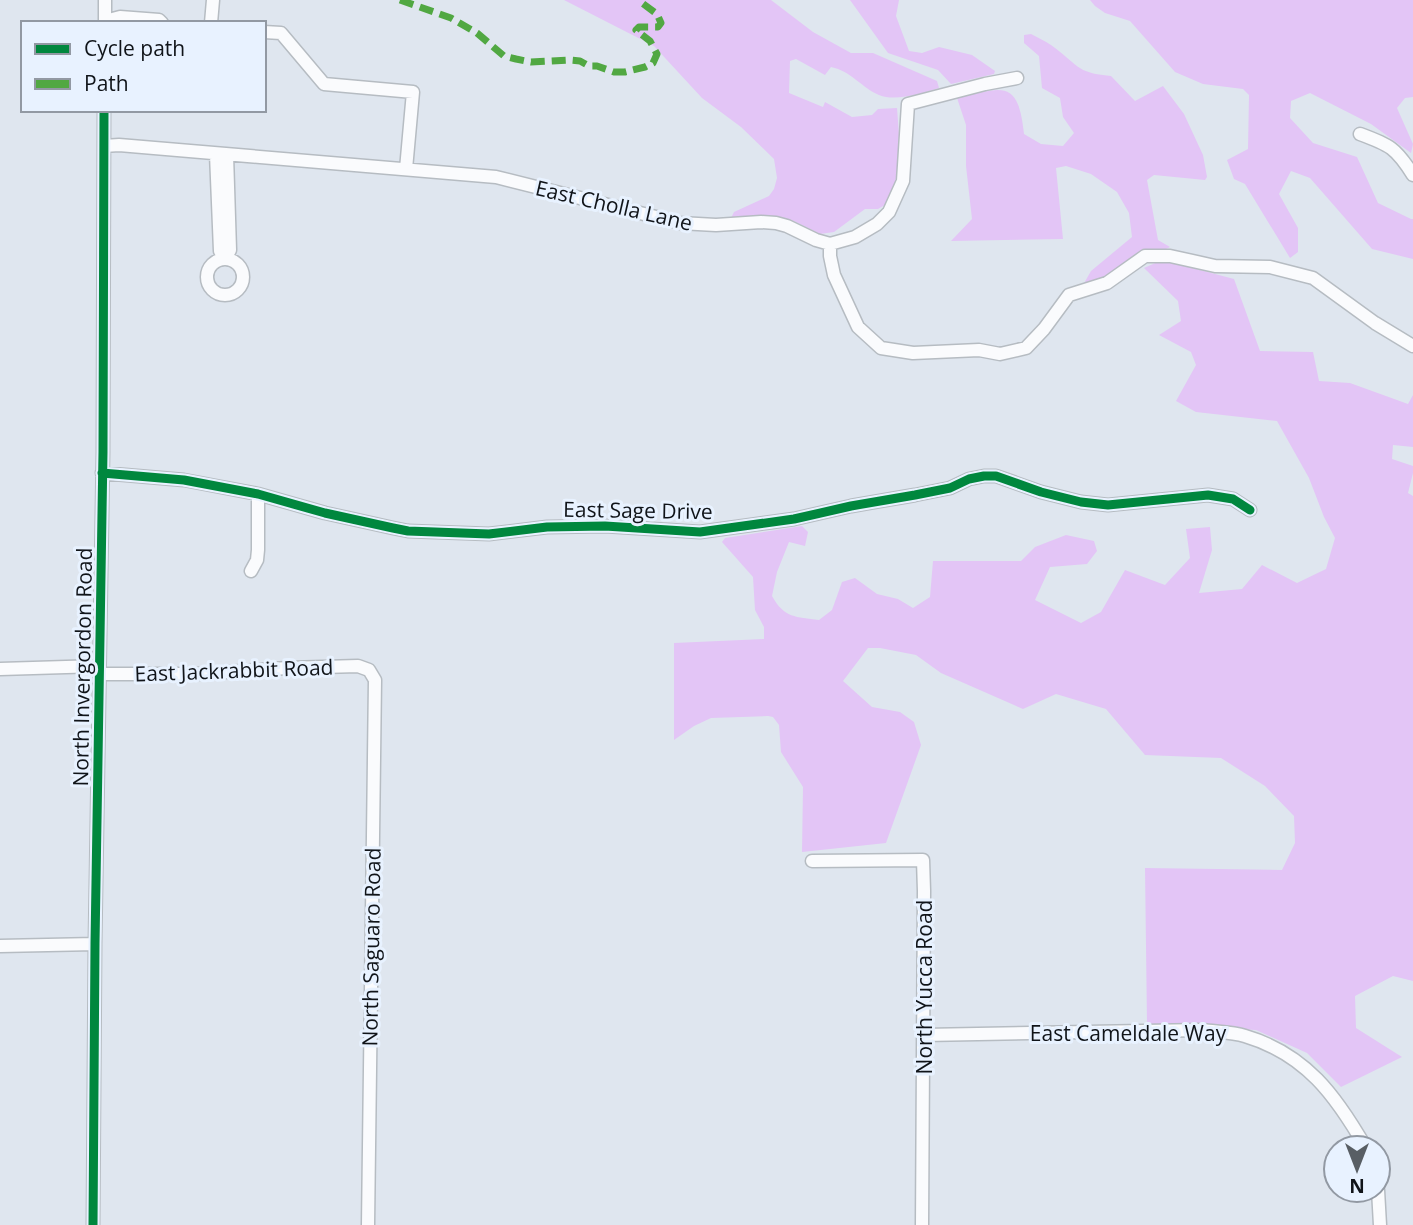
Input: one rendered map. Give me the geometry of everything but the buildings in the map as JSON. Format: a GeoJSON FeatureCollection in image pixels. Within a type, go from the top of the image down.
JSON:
{"type":"FeatureCollection","features":[{"type":"Feature","properties":{"kind":"street"},"geometry":{"type":"LineString","coordinates":[[105,0],[107,21]]}},
{"type":"Feature","properties":{"kind":"street"},"geometry":{"type":"LineString","coordinates":[[211,21],[213,0]]}},
{"type":"Feature","properties":{"kind":"street"},"geometry":{"type":"LineString","coordinates":[[110,21],[120,17],[160,21]]}},
{"type":"Feature","properties":{"kind":"street"},"geometry":{"type":"LineString","coordinates":[[266,32],[281,33],[324,84],[413,92],[406,169]]}},
{"type":"Feature","properties":{"kind":"street"},"geometry":{"type":"LineString","coordinates":[[1017,78],[908,104],[903,181],[889,212],[877,224],[855,237],[830,244],[834,275],[858,327],[881,348],[913,353],[979,350],[1000,354],[1026,348],[1069,295],[1107,283],[1145,256],[1170,256],[1215,266],[1270,267],[1313,278],[1413,346]]}},
{"type":"Feature","properties":{"kind":"street","name":"North Invergordon Road"},"geometry":{"type":"LineString","coordinates":[[93,1225],[104,112]]}},
{"type":"Feature","properties":{"kind":"street"},"geometry":{"type":"LineString","coordinates":[[1360,134],[1383,142],[1399,154],[1413,175]]}},
{"type":"Feature","properties":{"kind":"street","name":"East Cholla Lane"},"geometry":{"type":"LineString","coordinates":[[104,146],[119,145],[496,177],[680,223],[776,223],[830,244]]}},
{"type":"Feature","properties":{"kind":"street"},"geometry":{"type":"LineString","coordinates":[[221,154],[220,251],[225,259]]}},
{"type":"Feature","properties":{"kind":"street","name":"East Sage Drive"},"geometry":{"type":"LineString","coordinates":[[102,473],[184,480],[258,494],[325,513],[408,531],[489,534],[547,527],[699,532],[794,519],[950,488],[969,479],[984,476],[996,476],[1041,492],[1081,502],[1108,505],[1208,495],[1233,499],[1250,510]]}},
{"type":"Feature","properties":{"kind":"street"},"geometry":{"type":"LineString","coordinates":[[251,571],[257,560],[258,550],[258,494]]}},
{"type":"Feature","properties":{"kind":"street","name":"East Jackrabbit Road"},"geometry":{"type":"LineString","coordinates":[[0,669],[196,674],[358,666],[369,670]]}},
{"type":"Feature","properties":{"kind":"street","name":"North Saguaro Road"},"geometry":{"type":"LineString","coordinates":[[368,1225],[375,680],[369,670]]}},
{"type":"Feature","properties":{"kind":"street","name":"North Yucca Road"},"geometry":{"type":"LineString","coordinates":[[812,861],[923,859],[922,1225]]}},
{"type":"Feature","properties":{"kind":"street"},"geometry":{"type":"LineString","coordinates":[[0,946],[95,944]]}},
{"type":"Feature","properties":{"kind":"street","name":"East Cameldale Way"},"geometry":{"type":"LineString","coordinates":[[924,1035],[1202,1030],[1244,1035],[1285,1052],[1319,1079],[1346,1113],[1358,1134]]}},
{"type":"Feature","properties":{"kind":"street"},"geometry":{"type":"LineString","coordinates":[[1379,1204],[1380,1225]]}},
{"type":"Feature","properties":{"kind":"shaded area"},"geometry":{"type":"Polygon","coordinates":[[[564,0],[771,0],[813,32],[851,53],[873,53],[937,81],[939,88],[909,96],[886,97],[873,92],[838,69],[831,67],[825,75],[796,59],[790,61],[789,93],[823,107],[825,102],[852,117],[872,115],[878,109],[897,108],[900,148],[894,191],[885,205],[878,209],[865,209],[834,232],[820,234],[794,221],[773,217],[731,218],[734,212],[769,196],[777,178],[774,159],[741,127],[702,98],[654,46],[564,0]]]}},
{"type":"Feature","properties":{"kind":"shaded area"},"geometry":{"type":"Polygon","coordinates":[[[850,0],[899,0],[896,16],[909,51],[922,53],[939,47],[972,55],[995,71],[994,74],[951,84],[938,70],[888,53],[850,0]]]}},
{"type":"Feature","properties":{"kind":"shaded area"},"geometry":{"type":"Polygon","coordinates":[[[1090,0],[1413,0],[1413,97],[1405,98],[1397,108],[1413,144],[1411,153],[1371,124],[1310,93],[1291,101],[1290,118],[1313,143],[1357,157],[1378,203],[1413,219],[1413,259],[1372,249],[1310,178],[1291,171],[1279,194],[1298,228],[1298,252],[1290,258],[1245,184],[1234,179],[1227,160],[1248,149],[1249,95],[1243,89],[1203,84],[1175,72],[1130,21],[1105,13],[1090,0]]]}},
{"type":"Feature","properties":{"kind":"shaded area"},"geometry":{"type":"Polygon","coordinates":[[[1031,34],[1051,45],[1083,70],[1111,76],[1135,101],[1163,86],[1184,114],[1203,155],[1207,177],[1205,180],[1154,175],[1147,180],[1158,240],[1170,247],[1108,278],[1083,285],[1091,271],[1132,237],[1129,213],[1117,192],[1091,174],[1066,166],[1056,168],[1063,239],[951,241],[972,219],[966,166],[966,125],[957,98],[986,91],[1005,91],[1012,95],[1017,103],[1024,134],[1041,144],[1063,146],[1074,133],[1063,117],[1060,98],[1042,88],[1039,56],[1024,43],[1024,35],[1031,34]]]}},
{"type":"Feature","properties":{"kind":"shaded area"},"geometry":{"type":"Polygon","coordinates":[[[1162,260],[1234,279],[1260,351],[1313,352],[1319,381],[1350,383],[1408,404],[1413,395],[1413,447],[1393,445],[1392,459],[1413,466],[1408,493],[1413,496],[1413,981],[1393,976],[1355,996],[1356,1028],[1402,1057],[1341,1087],[1307,1053],[1256,1030],[1147,1024],[1145,868],[1282,870],[1295,843],[1294,816],[1265,786],[1221,758],[1145,755],[1106,709],[1056,694],[1023,709],[941,673],[916,655],[868,648],[843,681],[872,707],[900,712],[914,722],[921,745],[886,843],[802,852],[803,787],[781,752],[779,725],[773,717],[711,718],[674,740],[674,643],[764,639],[764,627],[755,610],[753,577],[722,542],[725,538],[802,526],[808,532],[805,546],[789,542],[777,572],[772,596],[786,612],[797,617],[819,620],[832,610],[842,582],[855,578],[877,594],[898,599],[913,608],[930,597],[933,561],[1021,561],[1035,547],[1066,535],[1094,541],[1097,551],[1087,564],[1050,567],[1035,600],[1081,623],[1101,612],[1125,570],[1165,585],[1190,558],[1186,529],[1210,527],[1212,550],[1199,593],[1242,589],[1262,565],[1297,583],[1326,569],[1335,538],[1309,478],[1277,421],[1196,412],[1176,401],[1196,365],[1191,352],[1159,335],[1181,321],[1178,301],[1144,268],[1162,260]]]}},
{"type":"Feature","properties":{"kind":"marked path"},"geometry":{"type":"LineString","coordinates":[[400,0],[451,18],[477,33],[504,56],[531,62],[580,61],[614,72],[645,67],[653,63],[657,54],[650,41],[636,30],[639,27],[658,27],[661,23],[657,14],[638,0]]}},
{"type":"Feature","properties":{"kind":"cycle path"},"geometry":{"type":"LineString","coordinates":[[93,1225],[103,452],[104,112]]}},
{"type":"Feature","properties":{"kind":"cycle path"},"geometry":{"type":"LineString","coordinates":[[102,473],[184,480],[258,494],[325,513],[408,531],[489,534],[547,527],[605,526],[700,532],[794,519],[950,488],[969,479],[984,476],[996,476],[1041,492],[1081,502],[1108,505],[1208,495],[1233,499],[1250,510]]}}]}
